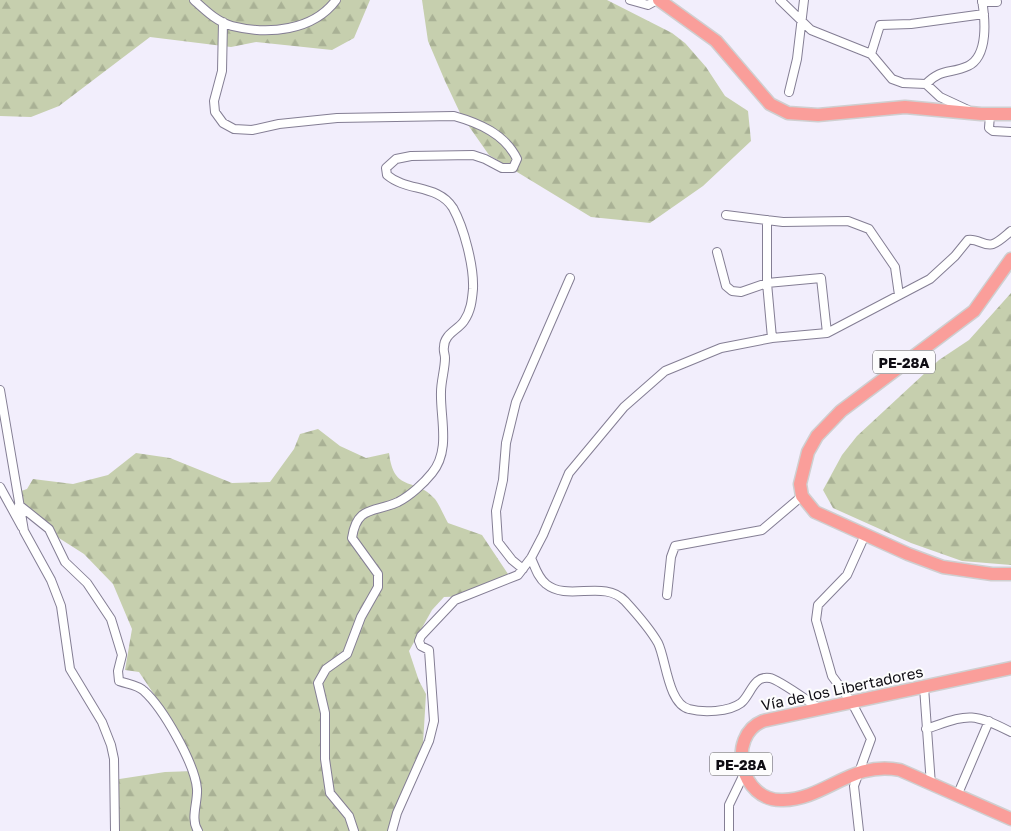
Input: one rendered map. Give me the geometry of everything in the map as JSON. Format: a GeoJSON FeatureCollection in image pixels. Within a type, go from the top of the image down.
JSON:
{"type":"FeatureCollection","features":[{"type":"Feature","properties":{"kind":"highway"},"geometry":{"type":"LineString","coordinates":[[664,1],[716,41],[770,104],[788,113],[818,115],[905,107],[990,115],[1011,114]]}},
{"type":"Feature","properties":{"kind":"highway","name":"PE-28A"},"geometry":{"type":"LineString","coordinates":[[802,496],[800,484],[803,469],[808,452],[818,436],[841,411],[974,310],[1011,259]]}},
{"type":"Feature","properties":{"kind":"highway"},"geometry":{"type":"LineString","coordinates":[[802,496],[816,512],[865,535],[943,567],[992,574],[1011,574]]}},
{"type":"Feature","properties":{"kind":"highway","name":"Vía de los Libertadores"},"geometry":{"type":"LineString","coordinates":[[744,774],[741,765],[744,747],[750,734],[759,723],[818,708],[852,703],[1011,668]]}},
{"type":"Feature","properties":{"kind":"highway","name":"PE-28A"},"geometry":{"type":"LineString","coordinates":[[744,774],[758,791],[781,801],[795,799],[859,772],[889,768],[900,770],[957,796],[1010,817]]}},
{"type":"Feature","properties":{"kind":"street"},"geometry":{"type":"LineString","coordinates":[[194,0],[222,22],[233,26],[281,29],[303,24],[318,17],[336,0]]}},
{"type":"Feature","properties":{"kind":"street"},"geometry":{"type":"LineString","coordinates":[[630,0],[648,5],[664,1]]}},
{"type":"Feature","properties":{"kind":"street"},"geometry":{"type":"LineString","coordinates":[[780,0],[801,23],[811,30],[870,54],[892,79],[903,83],[926,84],[940,96],[974,113]]}},
{"type":"Feature","properties":{"kind":"street"},"geometry":{"type":"LineString","coordinates":[[789,92],[804,0]]}},
{"type":"Feature","properties":{"kind":"street"},"geometry":{"type":"LineString","coordinates":[[926,84],[936,74],[969,66],[977,59],[982,49],[984,14],[982,1],[997,2]]}},
{"type":"Feature","properties":{"kind":"street"},"geometry":{"type":"LineString","coordinates":[[870,54],[880,25],[910,24],[984,14]]}},
{"type":"Feature","properties":{"kind":"street"},"geometry":{"type":"LineString","coordinates":[[222,22],[222,71],[214,101],[215,112],[223,123],[234,129],[252,130],[279,124],[337,118],[454,116],[472,121],[489,129],[506,144],[517,159],[513,168],[506,168],[473,155],[411,156],[396,159],[386,168],[387,175],[393,180],[435,192],[452,206],[460,223],[473,286],[470,312],[463,323],[452,332],[444,344],[445,358],[440,391],[443,439],[442,456],[432,474],[400,501],[386,507],[371,509],[360,516],[353,527],[352,538],[378,574],[378,587],[361,617],[347,654],[326,670],[318,683],[326,713],[325,759],[330,793],[349,816],[354,831]]}},
{"type":"Feature","properties":{"kind":"street"},"geometry":{"type":"LineString","coordinates":[[990,115],[989,128],[1011,132]]}},
{"type":"Feature","properties":{"kind":"street"},"geometry":{"type":"LineString","coordinates":[[726,216],[767,220],[848,221],[869,229],[895,267],[899,295]]}},
{"type":"Feature","properties":{"kind":"street"},"geometry":{"type":"LineString","coordinates":[[767,220],[767,283],[772,338]]}},
{"type":"Feature","properties":{"kind":"street"},"geometry":{"type":"LineString","coordinates":[[392,831],[397,813],[418,770],[434,721],[431,662],[429,650],[421,646],[421,636],[455,600],[506,581],[518,574],[531,558],[569,473],[624,407],[665,371],[720,348],[772,338],[827,333],[930,279],[944,268],[968,240],[974,238],[986,244],[993,244],[1011,231]]}},
{"type":"Feature","properties":{"kind":"street"},"geometry":{"type":"LineString","coordinates":[[717,252],[728,290],[741,292],[767,283],[821,278],[827,333]]}},
{"type":"Feature","properties":{"kind":"street"},"geometry":{"type":"LineString","coordinates":[[523,568],[512,560],[498,542],[496,511],[503,480],[506,443],[516,402],[570,278]]}},
{"type":"Feature","properties":{"kind":"street"},"geometry":{"type":"LineString","coordinates":[[0,390],[24,531]]}},
{"type":"Feature","properties":{"kind":"street"},"geometry":{"type":"LineString","coordinates":[[0,487],[51,580],[60,606],[70,669],[102,722],[111,745],[114,759],[115,831]]}},
{"type":"Feature","properties":{"kind":"street"},"geometry":{"type":"LineString","coordinates":[[667,595],[672,557],[676,546],[762,530],[802,496]]}},
{"type":"Feature","properties":{"kind":"street"},"geometry":{"type":"LineString","coordinates":[[20,505],[49,529],[65,562],[87,584],[111,619],[122,655],[118,671],[119,681],[144,691],[185,751],[195,778],[197,790],[195,822],[198,831]]}},
{"type":"Feature","properties":{"kind":"street"},"geometry":{"type":"LineString","coordinates":[[859,831],[854,786],[871,739],[852,703],[832,676],[816,620],[818,605],[847,575],[865,535]]}},
{"type":"Feature","properties":{"kind":"street"},"geometry":{"type":"LineString","coordinates":[[531,558],[538,575],[545,584],[554,589],[601,590],[624,600],[658,643],[669,683],[685,708],[691,710],[728,709],[742,702],[756,682],[766,678],[774,679],[818,708]]}},
{"type":"Feature","properties":{"kind":"street"},"geometry":{"type":"LineString","coordinates":[[924,687],[932,785]]}},
{"type":"Feature","properties":{"kind":"street"},"geometry":{"type":"LineString","coordinates":[[926,729],[965,716],[989,721],[1011,732]]}},
{"type":"Feature","properties":{"kind":"street"},"geometry":{"type":"LineString","coordinates":[[957,796],[989,721]]}},
{"type":"Feature","properties":{"kind":"street"},"geometry":{"type":"LineString","coordinates":[[728,831],[729,805],[744,774]]}},
{"type":"Feature","properties":{"kind":"green space"},"geometry":{"type":"Polygon","coordinates":[[[0,0],[370,0],[354,38],[332,50],[256,42],[231,47],[150,37],[59,106],[31,117],[0,116],[0,0]]]}},
{"type":"Feature","properties":{"kind":"green space"},"geometry":{"type":"Polygon","coordinates":[[[422,0],[607,0],[672,33],[685,43],[706,67],[725,96],[748,111],[751,141],[703,186],[650,223],[591,217],[489,155],[461,115],[445,81],[428,41],[422,0]]]}},
{"type":"Feature","properties":{"kind":"green space"},"geometry":{"type":"Polygon","coordinates":[[[1011,293],[1011,565],[962,561],[911,543],[833,508],[823,490],[842,455],[857,436],[939,360],[969,340],[1011,293]]]}},
{"type":"Feature","properties":{"kind":"green space"},"geometry":{"type":"Polygon","coordinates":[[[318,429],[340,446],[366,458],[389,453],[395,474],[400,480],[420,488],[435,499],[448,523],[482,535],[512,580],[470,596],[444,597],[432,610],[409,651],[419,681],[426,694],[423,744],[408,789],[390,831],[115,831],[113,780],[165,772],[196,771],[176,727],[139,672],[125,670],[132,629],[113,584],[84,554],[40,526],[19,505],[18,492],[27,489],[33,479],[73,484],[108,475],[136,453],[170,458],[232,483],[270,482],[294,449],[300,434],[318,429]]]}}]}
